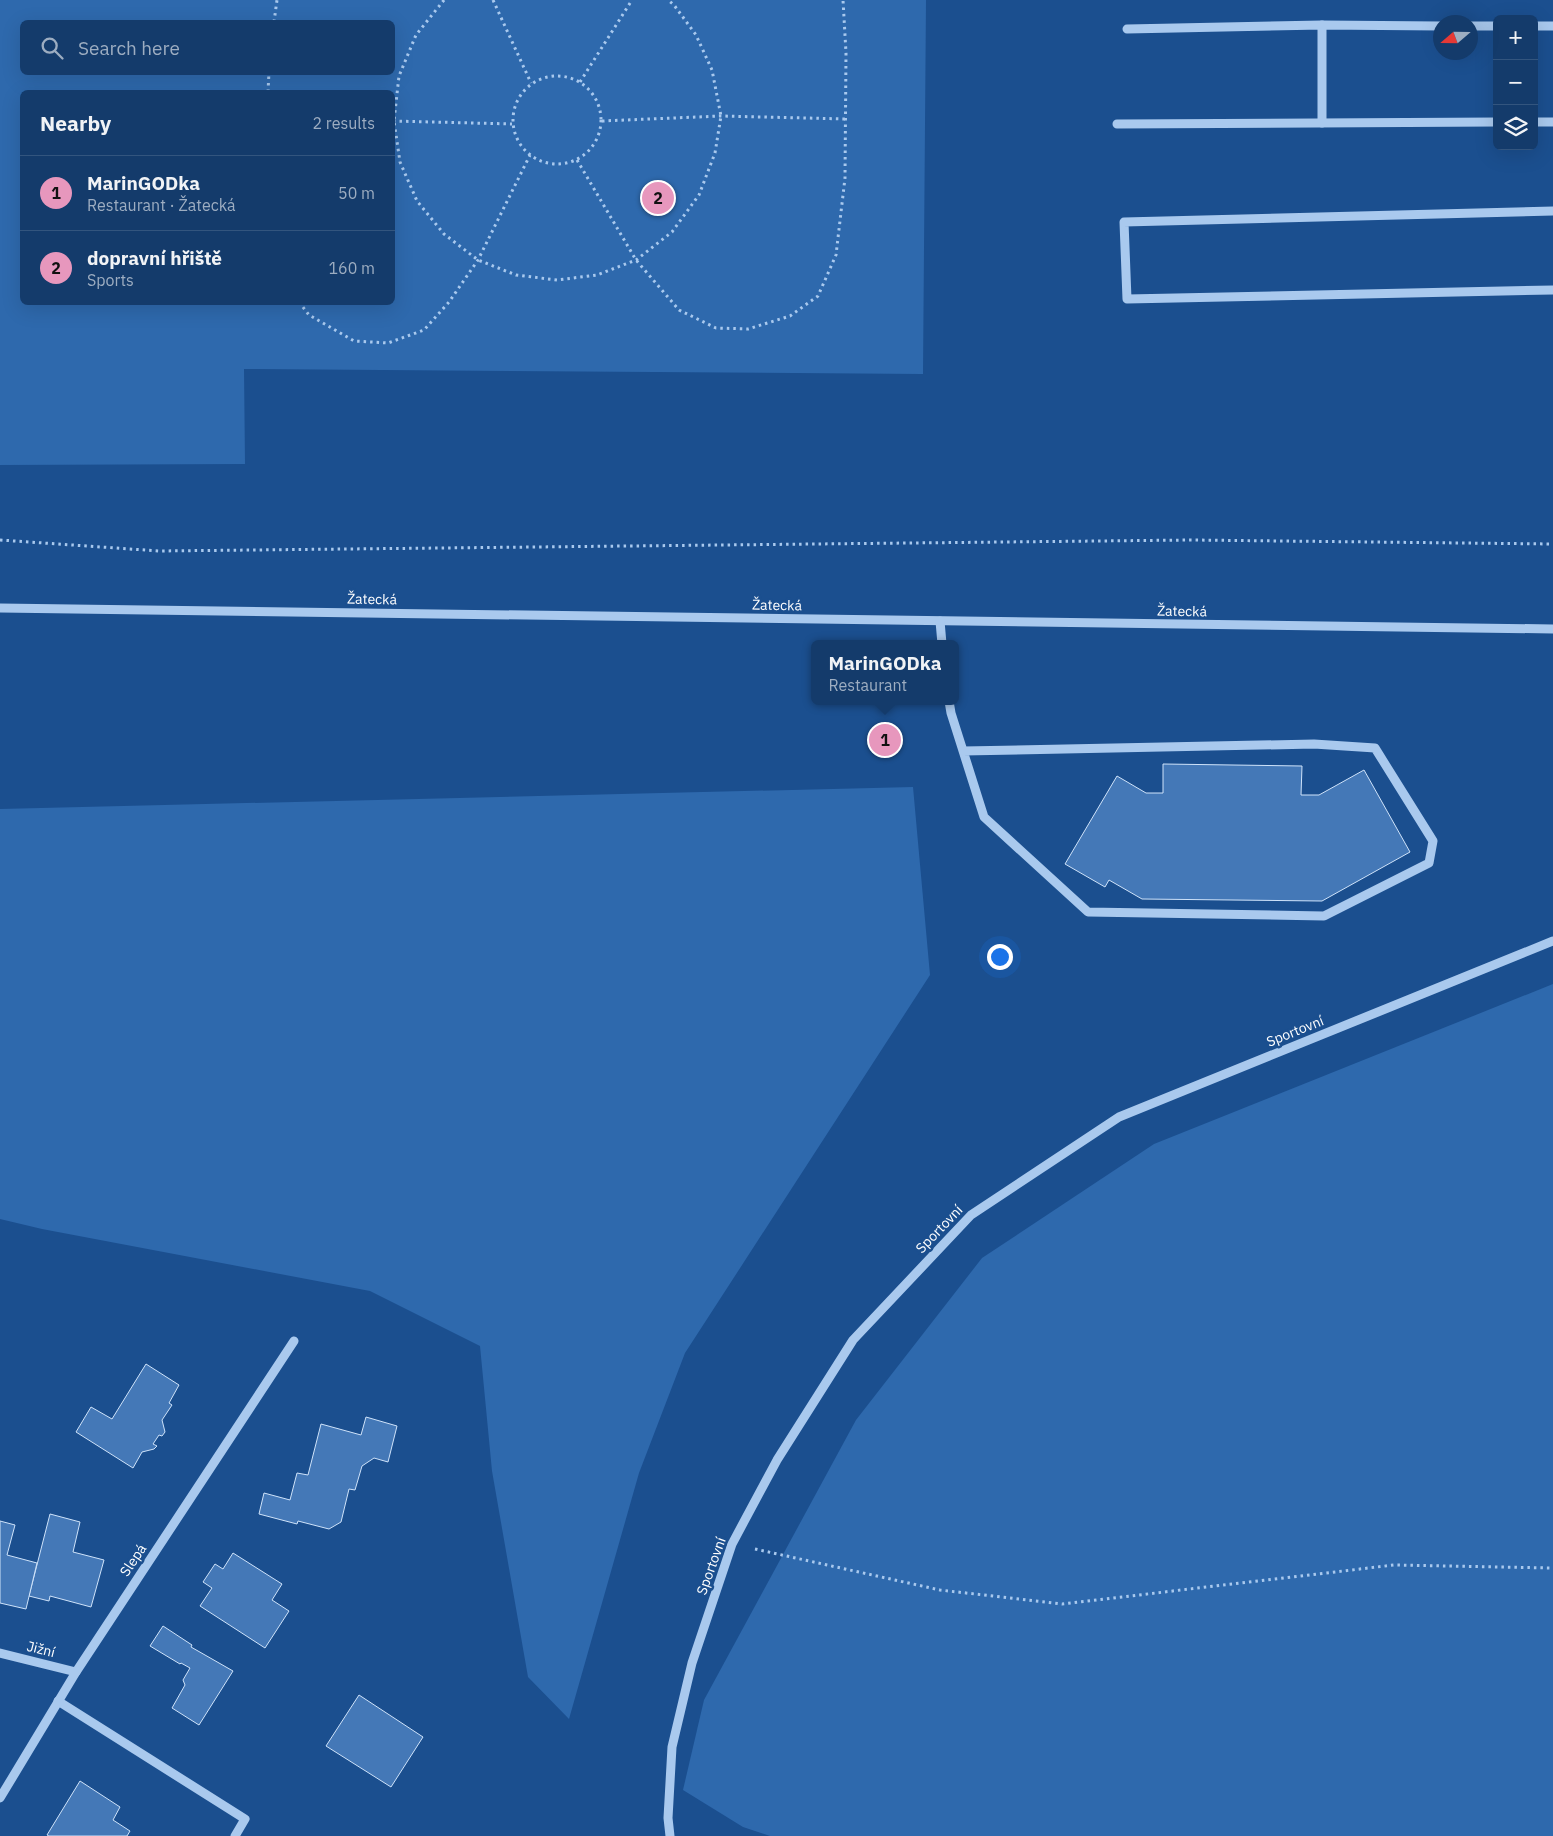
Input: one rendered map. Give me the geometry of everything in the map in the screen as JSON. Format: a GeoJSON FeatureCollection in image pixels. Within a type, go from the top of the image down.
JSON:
{"type":"FeatureCollection","features":[{"type":"Feature","properties":{"kind":"street"},"geometry":{"type":"LineString","coordinates":[[1127,29],[1322,25],[1433,26]]}},
{"type":"Feature","properties":{"kind":"street"},"geometry":{"type":"LineString","coordinates":[[1322,25],[1322,123]]}},
{"type":"Feature","properties":{"kind":"street"},"geometry":{"type":"LineString","coordinates":[[1478,26],[1493,26]]}},
{"type":"Feature","properties":{"kind":"street"},"geometry":{"type":"LineString","coordinates":[[1538,26],[1553,26]]}},
{"type":"Feature","properties":{"kind":"street"},"geometry":{"type":"LineString","coordinates":[[1117,124],[1493,122]]}},
{"type":"Feature","properties":{"kind":"street"},"geometry":{"type":"LineString","coordinates":[[1538,122],[1553,122]]}},
{"type":"Feature","properties":{"kind":"street"},"geometry":{"type":"LineString","coordinates":[[1553,211],[1124,222],[1127,298],[1553,290]]}},
{"type":"Feature","properties":{"kind":"street","name":"Žatecká"},"geometry":{"type":"LineString","coordinates":[[0,608],[1553,629]]}},
{"type":"Feature","properties":{"kind":"street"},"geometry":{"type":"LineString","coordinates":[[940,621],[942,640]]}},
{"type":"Feature","properties":{"kind":"street"},"geometry":{"type":"LineString","coordinates":[[950,705],[951,713],[963,751],[984,817],[1088,912],[1324,916],[1429,863],[1433,842],[1375,748],[1314,744],[963,751]]}},
{"type":"Feature","properties":{"kind":"street","name":"Sportovní"},"geometry":{"type":"LineString","coordinates":[[670,1836],[668,1818],[672,1747],[692,1663],[732,1544],[777,1460],[853,1340],[971,1215],[1119,1117],[1553,941]]}},
{"type":"Feature","properties":{"kind":"street","name":"Slepá"},"geometry":{"type":"LineString","coordinates":[[0,1798],[76,1672],[294,1341]]}},
{"type":"Feature","properties":{"kind":"street","name":"Jižní"},"geometry":{"type":"LineString","coordinates":[[0,1652],[76,1672]]}},
{"type":"Feature","properties":{"kind":"street"},"geometry":{"type":"LineString","coordinates":[[58,1701],[245,1819],[235,1836]]}},
{"type":"Feature","properties":{"kind":"path"},"geometry":{"type":"LineString","coordinates":[[274,20],[277,0]]}},
{"type":"Feature","properties":{"kind":"path"},"geometry":{"type":"LineString","coordinates":[[395,106],[399,76],[416,35],[444,0]]}},
{"type":"Feature","properties":{"kind":"path"},"geometry":{"type":"LineString","coordinates":[[493,0],[531,83]]}},
{"type":"Feature","properties":{"kind":"path"},"geometry":{"type":"LineString","coordinates":[[580,82],[632,0]]}},
{"type":"Feature","properties":{"kind":"path"},"geometry":{"type":"LineString","coordinates":[[395,133],[400,162],[417,202],[444,234],[478,260],[516,275],[557,280],[597,275],[636,260],[672,232],[699,195],[715,153],[722,116],[712,70],[696,35],[674,5],[668,0]]}},
{"type":"Feature","properties":{"kind":"path"},"geometry":{"type":"LineString","coordinates":[[577,160],[636,260],[678,310],[716,328],[748,329],[790,316],[818,296],[836,255],[845,178],[846,53],[843,0]]}},
{"type":"Feature","properties":{"kind":"path"},"geometry":{"type":"LineString","coordinates":[[268,90],[269,75]]}},
{"type":"Feature","properties":{"kind":"path"},"geometry":{"type":"LineString","coordinates":[[555,75],[568,77],[580,82],[592,92],[599,105],[602,121],[600,133],[595,144],[577,160],[565,164],[552,165],[540,161],[521,146],[515,136],[512,124],[514,108],[520,94],[531,83],[543,77],[555,75]]}},
{"type":"Feature","properties":{"kind":"path"},"geometry":{"type":"LineString","coordinates":[[602,121],[722,116],[846,119]]}},
{"type":"Feature","properties":{"kind":"path"},"geometry":{"type":"LineString","coordinates":[[395,121],[512,124]]}},
{"type":"Feature","properties":{"kind":"path"},"geometry":{"type":"LineString","coordinates":[[301,305],[309,315],[354,341],[388,343],[424,330],[449,302],[478,260],[530,155]]}},
{"type":"Feature","properties":{"kind":"path"},"geometry":{"type":"LineString","coordinates":[[0,540],[159,551],[1191,540],[1553,544]]}},
{"type":"Feature","properties":{"kind":"path"},"geometry":{"type":"LineString","coordinates":[[732,1544],[940,1590],[1062,1604],[1394,1565],[1553,1568]]}},
{"type":"Feature","properties":{"kind":"shaded area"},"geometry":{"type":"Polygon","coordinates":[[[0,0],[926,0],[923,374],[244,369],[245,464],[0,465],[0,0]]]}},
{"type":"Feature","properties":{"kind":"shaded area"},"geometry":{"type":"Polygon","coordinates":[[[913,787],[930,975],[685,1353],[639,1473],[569,1719],[528,1677],[492,1471],[480,1346],[370,1291],[42,1229],[0,1219],[0,809],[913,787]]]}},
{"type":"Feature","properties":{"kind":"shaded area"},"geometry":{"type":"Polygon","coordinates":[[[1553,984],[1553,1836],[770,1836],[743,1827],[683,1790],[704,1700],[856,1420],[982,1258],[1154,1144],[1553,984]]]}},
{"type":"Feature","properties":{"kind":"building"},"geometry":{"type":"Polygon","coordinates":[[[1163,764],[1302,766],[1301,795],[1319,795],[1364,770],[1410,852],[1322,901],[1142,899],[1109,880],[1105,887],[1065,864],[1117,776],[1146,793],[1163,793],[1163,764]]]}},
{"type":"Feature","properties":{"kind":"building"},"geometry":{"type":"Polygon","coordinates":[[[146,1364],[179,1385],[169,1403],[172,1405],[162,1420],[165,1432],[162,1436],[159,1435],[153,1444],[157,1446],[154,1449],[142,1452],[133,1468],[76,1432],[91,1407],[112,1419],[146,1364]]]}},
{"type":"Feature","properties":{"kind":"building"},"geometry":{"type":"Polygon","coordinates":[[[366,1417],[397,1426],[388,1462],[374,1458],[362,1466],[355,1490],[349,1489],[341,1522],[329,1529],[298,1521],[297,1524],[259,1514],[264,1493],[290,1500],[297,1473],[308,1475],[321,1424],[361,1435],[366,1417]]]}},
{"type":"Feature","properties":{"kind":"building"},"geometry":{"type":"Polygon","coordinates":[[[50,1514],[80,1522],[73,1552],[104,1560],[91,1607],[50,1596],[49,1601],[29,1596],[50,1514]]]}},
{"type":"Feature","properties":{"kind":"building"},"geometry":{"type":"Polygon","coordinates":[[[0,1521],[15,1525],[7,1555],[37,1563],[26,1609],[0,1603],[0,1521]]]}},
{"type":"Feature","properties":{"kind":"building"},"geometry":{"type":"Polygon","coordinates":[[[233,1553],[282,1584],[272,1600],[289,1611],[265,1648],[200,1606],[212,1588],[203,1582],[215,1564],[223,1569],[233,1553]]]}},
{"type":"Feature","properties":{"kind":"building"},"geometry":{"type":"Polygon","coordinates":[[[163,1626],[192,1645],[191,1647],[233,1671],[199,1725],[172,1708],[185,1685],[183,1680],[190,1668],[150,1646],[163,1626]]]}},
{"type":"Feature","properties":{"kind":"building"},"geometry":{"type":"Polygon","coordinates":[[[359,1695],[423,1737],[391,1787],[326,1746],[359,1695]]]}},
{"type":"Feature","properties":{"kind":"building"},"geometry":{"type":"Polygon","coordinates":[[[80,1781],[120,1807],[113,1820],[130,1831],[127,1836],[47,1835],[80,1781]]]}},
{"type":"Feature","properties":{"kind":"place","name":"dopravní hřiště"},"geometry":{"type":"Point","coordinates":[658,198]}},
{"type":"Feature","properties":{"kind":"place","name":"MarinGODka"},"geometry":{"type":"Point","coordinates":[885,740]}}]}
